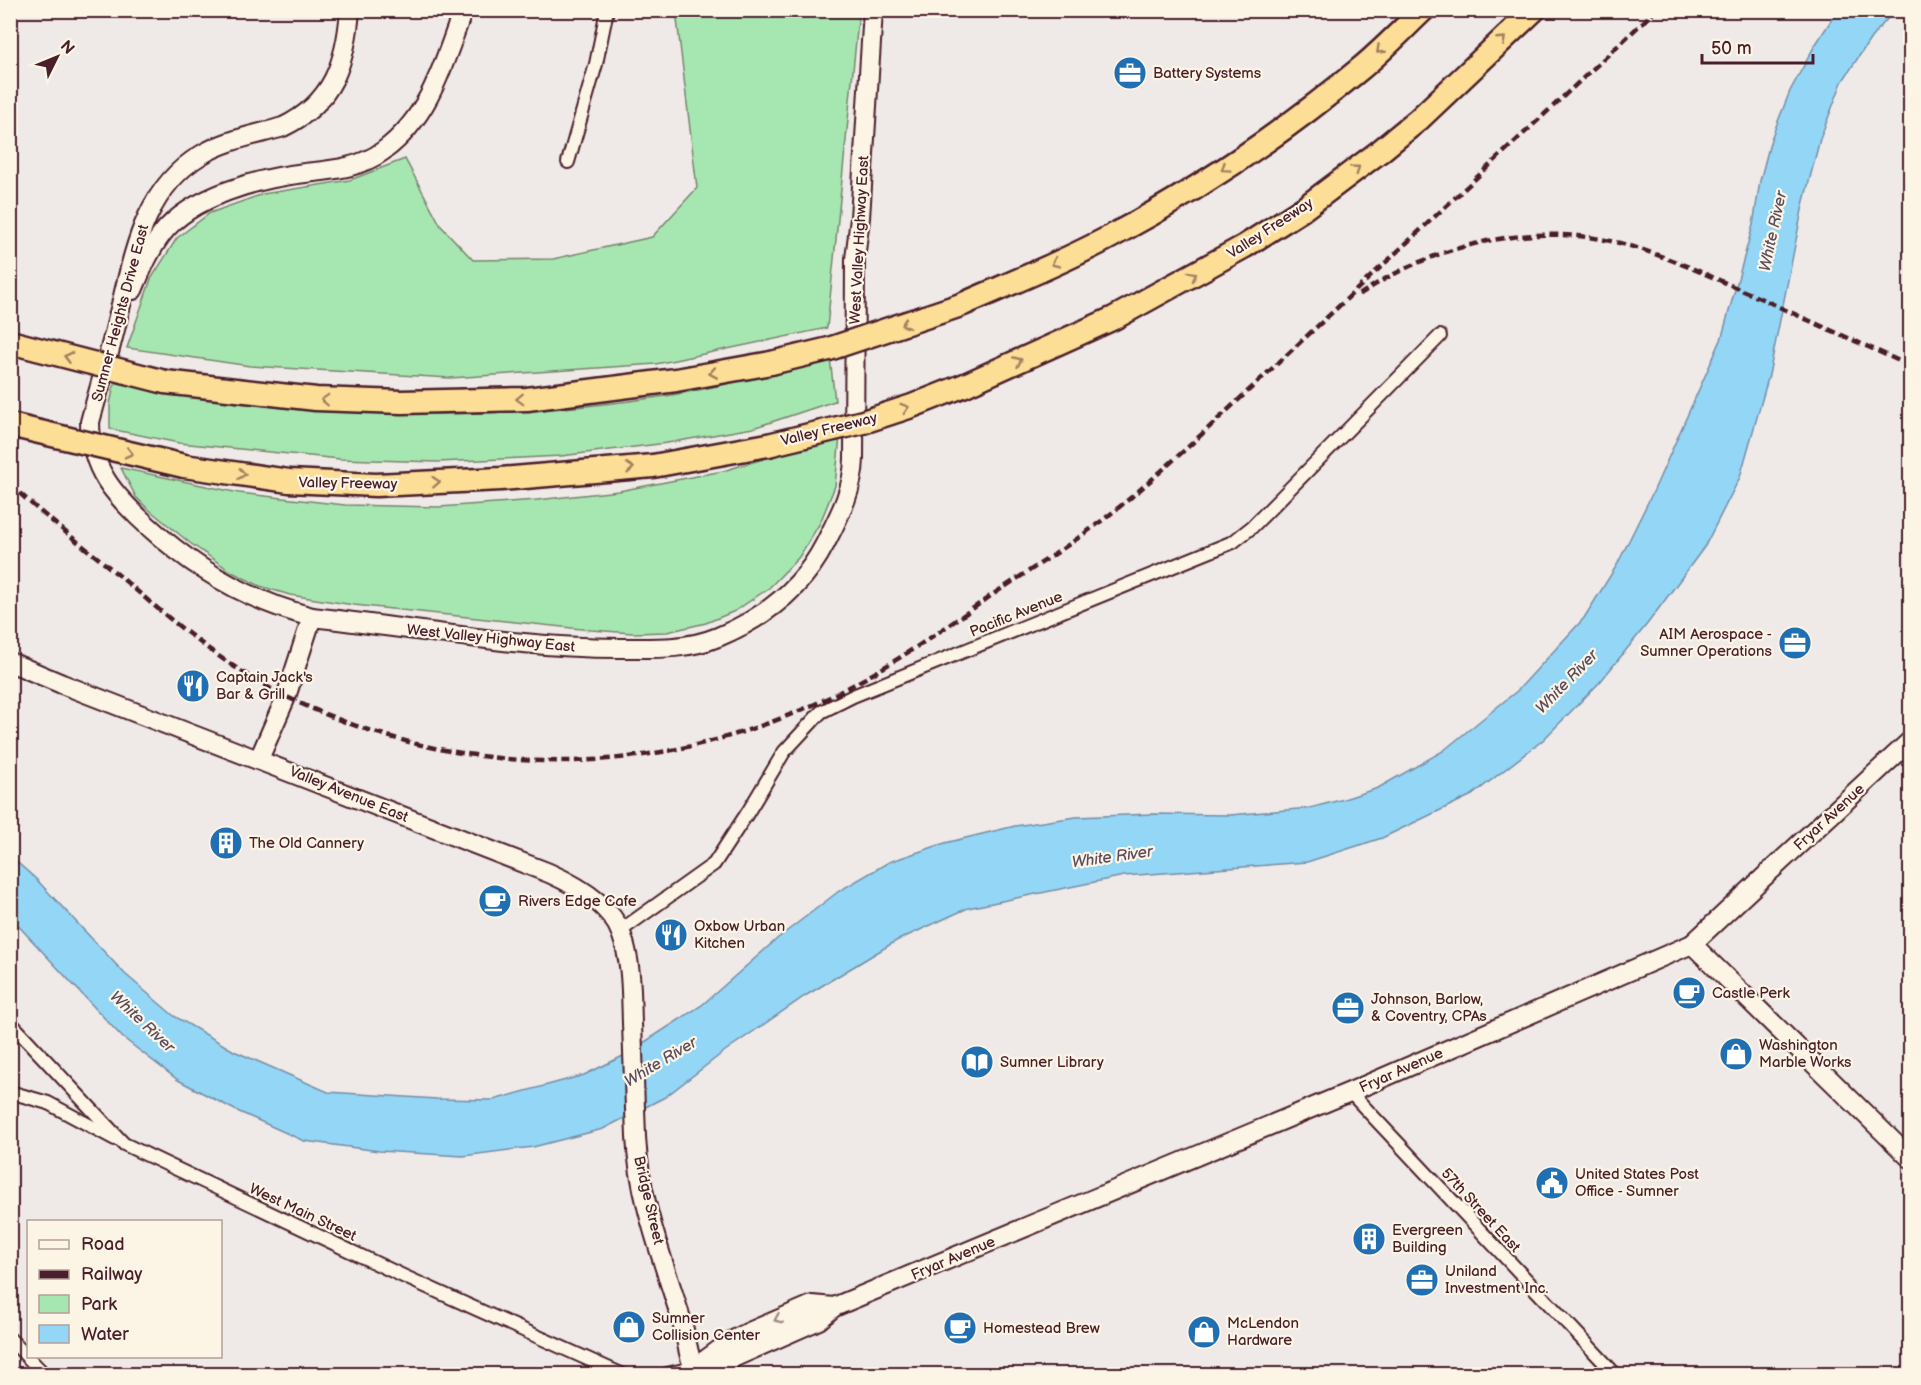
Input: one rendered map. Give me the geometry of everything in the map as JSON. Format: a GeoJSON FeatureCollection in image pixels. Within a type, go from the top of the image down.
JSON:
{"type":"FeatureCollection","features":[{"type":"Feature","properties":{"kind":"highway"},"geometry":{"type":"LineString","coordinates":[[10,342],[165,382],[316,399],[402,402],[527,399],[676,380],[771,363],[829,349],[961,305],[1053,265],[1109,237],[1191,191],[1278,132],[1361,68],[1423,10]]}},
{"type":"Feature","properties":{"kind":"highway","name":"Valley Freeway"},"geometry":{"type":"LineString","coordinates":[[10,424],[184,466],[289,481],[376,485],[501,479],[653,466],[768,445],[863,422],[965,385],[1114,318],[1245,246],[1303,209],[1379,152],[1418,120],[1534,10]]}},
{"type":"Feature","properties":{"kind":"street","name":"Sumner Heights Drive East"},"geometry":{"type":"LineString","coordinates":[[265,602],[233,588],[203,570],[171,547],[123,503],[107,484],[97,463],[90,440],[90,422],[137,239],[151,206],[161,190],[175,175],[201,155],[221,146],[283,127],[314,106],[330,86],[343,61],[350,10]]}},
{"type":"Feature","properties":{"kind":"street"},"geometry":{"type":"LineString","coordinates":[[117,324],[152,250],[169,225],[186,211],[264,179],[326,171],[358,164],[378,155],[392,143],[418,115],[432,94],[463,10]]}},
{"type":"Feature","properties":{"kind":"street"},"geometry":{"type":"LineString","coordinates":[[568,162],[596,64],[608,10]]}},
{"type":"Feature","properties":{"kind":"street","name":"West Valley Highway East"},"geometry":{"type":"LineString","coordinates":[[265,602],[312,616],[567,648],[649,648],[681,646],[717,638],[771,609],[794,587],[817,561],[836,525],[854,476],[855,259],[873,10]]}},
{"type":"Feature","properties":{"kind":"street","name":"Pacific Avenue"},"geometry":{"type":"LineString","coordinates":[[620,931],[714,864],[784,752],[821,712],[854,696],[1233,542],[1252,527],[1440,336]]}},
{"type":"Feature","properties":{"kind":"street"},"geometry":{"type":"LineString","coordinates":[[259,759],[286,697],[312,616]]}},
{"type":"Feature","properties":{"kind":"street","name":"Valley Avenue East"},"geometry":{"type":"LineString","coordinates":[[10,662],[573,883],[590,895],[620,931],[631,985]]}},
{"type":"Feature","properties":{"kind":"street","name":"Fryar Avenue"},"geometry":{"type":"LineString","coordinates":[[711,1374],[735,1357],[819,1320],[834,1307],[1350,1092],[1692,944],[1911,741]]}},
{"type":"Feature","properties":{"kind":"street"},"geometry":{"type":"LineString","coordinates":[[1692,944],[1911,1158]]}},
{"type":"Feature","properties":{"kind":"street","name":"Bridge Street"},"geometry":{"type":"LineString","coordinates":[[631,985],[638,1165],[653,1229],[685,1331],[692,1372]]}},
{"type":"Feature","properties":{"kind":"street","name":"West Main Street"},"geometry":{"type":"LineString","coordinates":[[10,1022],[124,1144],[403,1276],[621,1374]]}},
{"type":"Feature","properties":{"kind":"street"},"geometry":{"type":"LineString","coordinates":[[10,1092],[48,1103],[124,1144]]}},
{"type":"Feature","properties":{"kind":"street","name":"57th Street East"},"geometry":{"type":"LineString","coordinates":[[1350,1092],[1615,1374]]}},
{"type":"Feature","properties":{"kind":"street","name":"Fryar Avenue"},"geometry":{"type":"LineString","coordinates":[[692,1372],[731,1341],[749,1332],[812,1305],[834,1307]]}},
{"type":"Feature","properties":{"kind":"street"},"geometry":{"type":"LineString","coordinates":[[10,1339],[27,1356]]}},
{"type":"Feature","properties":{"kind":"street"},"geometry":{"type":"LineString","coordinates":[[28,1358],[44,1374]]}},
{"type":"Feature","properties":{"kind":"street"},"geometry":{"type":"LineString","coordinates":[[667,1374],[692,1372]]}},
{"type":"Feature","properties":{"kind":"green space"},"geometry":{"type":"Polygon","coordinates":[[[676,11],[859,11],[827,328],[656,364],[450,378],[250,366],[127,348],[151,279],[177,238],[210,213],[263,194],[350,180],[405,159],[441,226],[473,260],[553,259],[652,237],[697,188],[676,11]]]}},
{"type":"Feature","properties":{"kind":"green space"},"geometry":{"type":"Polygon","coordinates":[[[830,358],[835,401],[753,428],[667,443],[561,456],[438,462],[340,459],[179,443],[110,429],[110,404],[115,381],[186,396],[306,410],[426,414],[486,413],[546,410],[666,396],[728,384],[830,358]]]}},
{"type":"Feature","properties":{"kind":"green space"},"geometry":{"type":"Polygon","coordinates":[[[840,436],[835,486],[820,523],[799,557],[769,588],[735,611],[706,623],[667,632],[633,633],[591,630],[354,605],[290,595],[260,586],[232,572],[190,543],[147,508],[136,497],[121,468],[239,493],[345,505],[439,507],[619,491],[723,471],[840,436]]]}},
{"type":"Feature","properties":{"kind":"water","name":"White River"},"geometry":{"type":"Polygon","coordinates":[[[1837,11],[1894,11],[1871,38],[1842,82],[1820,139],[1803,205],[1769,375],[1740,477],[1705,546],[1648,623],[1600,682],[1543,740],[1472,795],[1382,838],[1307,862],[1124,876],[968,908],[896,941],[805,996],[725,1051],[665,1097],[603,1129],[533,1147],[463,1156],[379,1151],[304,1141],[235,1110],[178,1080],[122,1037],[11,918],[11,857],[36,879],[125,974],[174,1016],[234,1051],[328,1092],[493,1100],[584,1075],[623,1056],[702,1005],[778,938],[839,891],[889,862],[945,843],[1015,826],[1076,817],[1152,814],[1230,815],[1310,808],[1378,788],[1443,751],[1518,690],[1584,618],[1617,565],[1654,490],[1721,340],[1753,225],[1760,181],[1771,139],[1790,91],[1837,11]]]}},
{"type":"Feature","properties":{"kind":"railway"},"geometry":{"type":"LineString","coordinates":[[10,484],[173,621],[217,655],[240,671],[289,698],[356,726],[424,746],[492,757],[561,761],[629,757],[698,745],[765,724],[853,685],[934,635],[1104,519],[1187,448],[1656,10]]}},
{"type":"Feature","properties":{"kind":"railway"},"geometry":{"type":"LineString","coordinates":[[1359,295],[1419,262],[1486,241],[1520,236],[1589,237],[1641,249],[1676,262],[1910,366]]}},
{"type":"Feature","properties":{"kind":"place","name":"Battery Systems"},"geometry":{"type":"Point","coordinates":[1130,73]}},
{"type":"Feature","properties":{"kind":"place","name":"AIM Aerospace - Sumner Operations"},"geometry":{"type":"Point","coordinates":[1795,643]}},
{"type":"Feature","properties":{"kind":"place","name":"Captain Jack's Bar & Grill"},"geometry":{"type":"Point","coordinates":[193,686]}},
{"type":"Feature","properties":{"kind":"place","name":"The Old Cannery"},"geometry":{"type":"Point","coordinates":[226,843]}},
{"type":"Feature","properties":{"kind":"place","name":"Rivers Edge Cafe"},"geometry":{"type":"Point","coordinates":[495,901]}},
{"type":"Feature","properties":{"kind":"place","name":"Oxbow Urban Kitchen"},"geometry":{"type":"Point","coordinates":[671,935]}},
{"type":"Feature","properties":{"kind":"place","name":"Castle Perk"},"geometry":{"type":"Point","coordinates":[1689,993]}},
{"type":"Feature","properties":{"kind":"place","name":"Johnson, Barlow, & Coventry, CPAs"},"geometry":{"type":"Point","coordinates":[1348,1008]}},
{"type":"Feature","properties":{"kind":"place","name":"Washington Marble Works"},"geometry":{"type":"Point","coordinates":[1736,1054]}},
{"type":"Feature","properties":{"kind":"place","name":"Sumner Library"},"geometry":{"type":"Point","coordinates":[977,1062]}},
{"type":"Feature","properties":{"kind":"place","name":"United States Post Office - Sumner"},"geometry":{"type":"Point","coordinates":[1552,1183]}},
{"type":"Feature","properties":{"kind":"place","name":"Evergreen Building"},"geometry":{"type":"Point","coordinates":[1369,1239]}},
{"type":"Feature","properties":{"kind":"place","name":"Uniland Investment Inc."},"geometry":{"type":"Point","coordinates":[1422,1280]}},
{"type":"Feature","properties":{"kind":"place","name":"Sumner Collision Center"},"geometry":{"type":"Point","coordinates":[629,1327]}},
{"type":"Feature","properties":{"kind":"place","name":"Homestead Brew"},"geometry":{"type":"Point","coordinates":[960,1328]}},
{"type":"Feature","properties":{"kind":"place","name":"McLendon Hardware"},"geometry":{"type":"Point","coordinates":[1204,1332]}}]}
